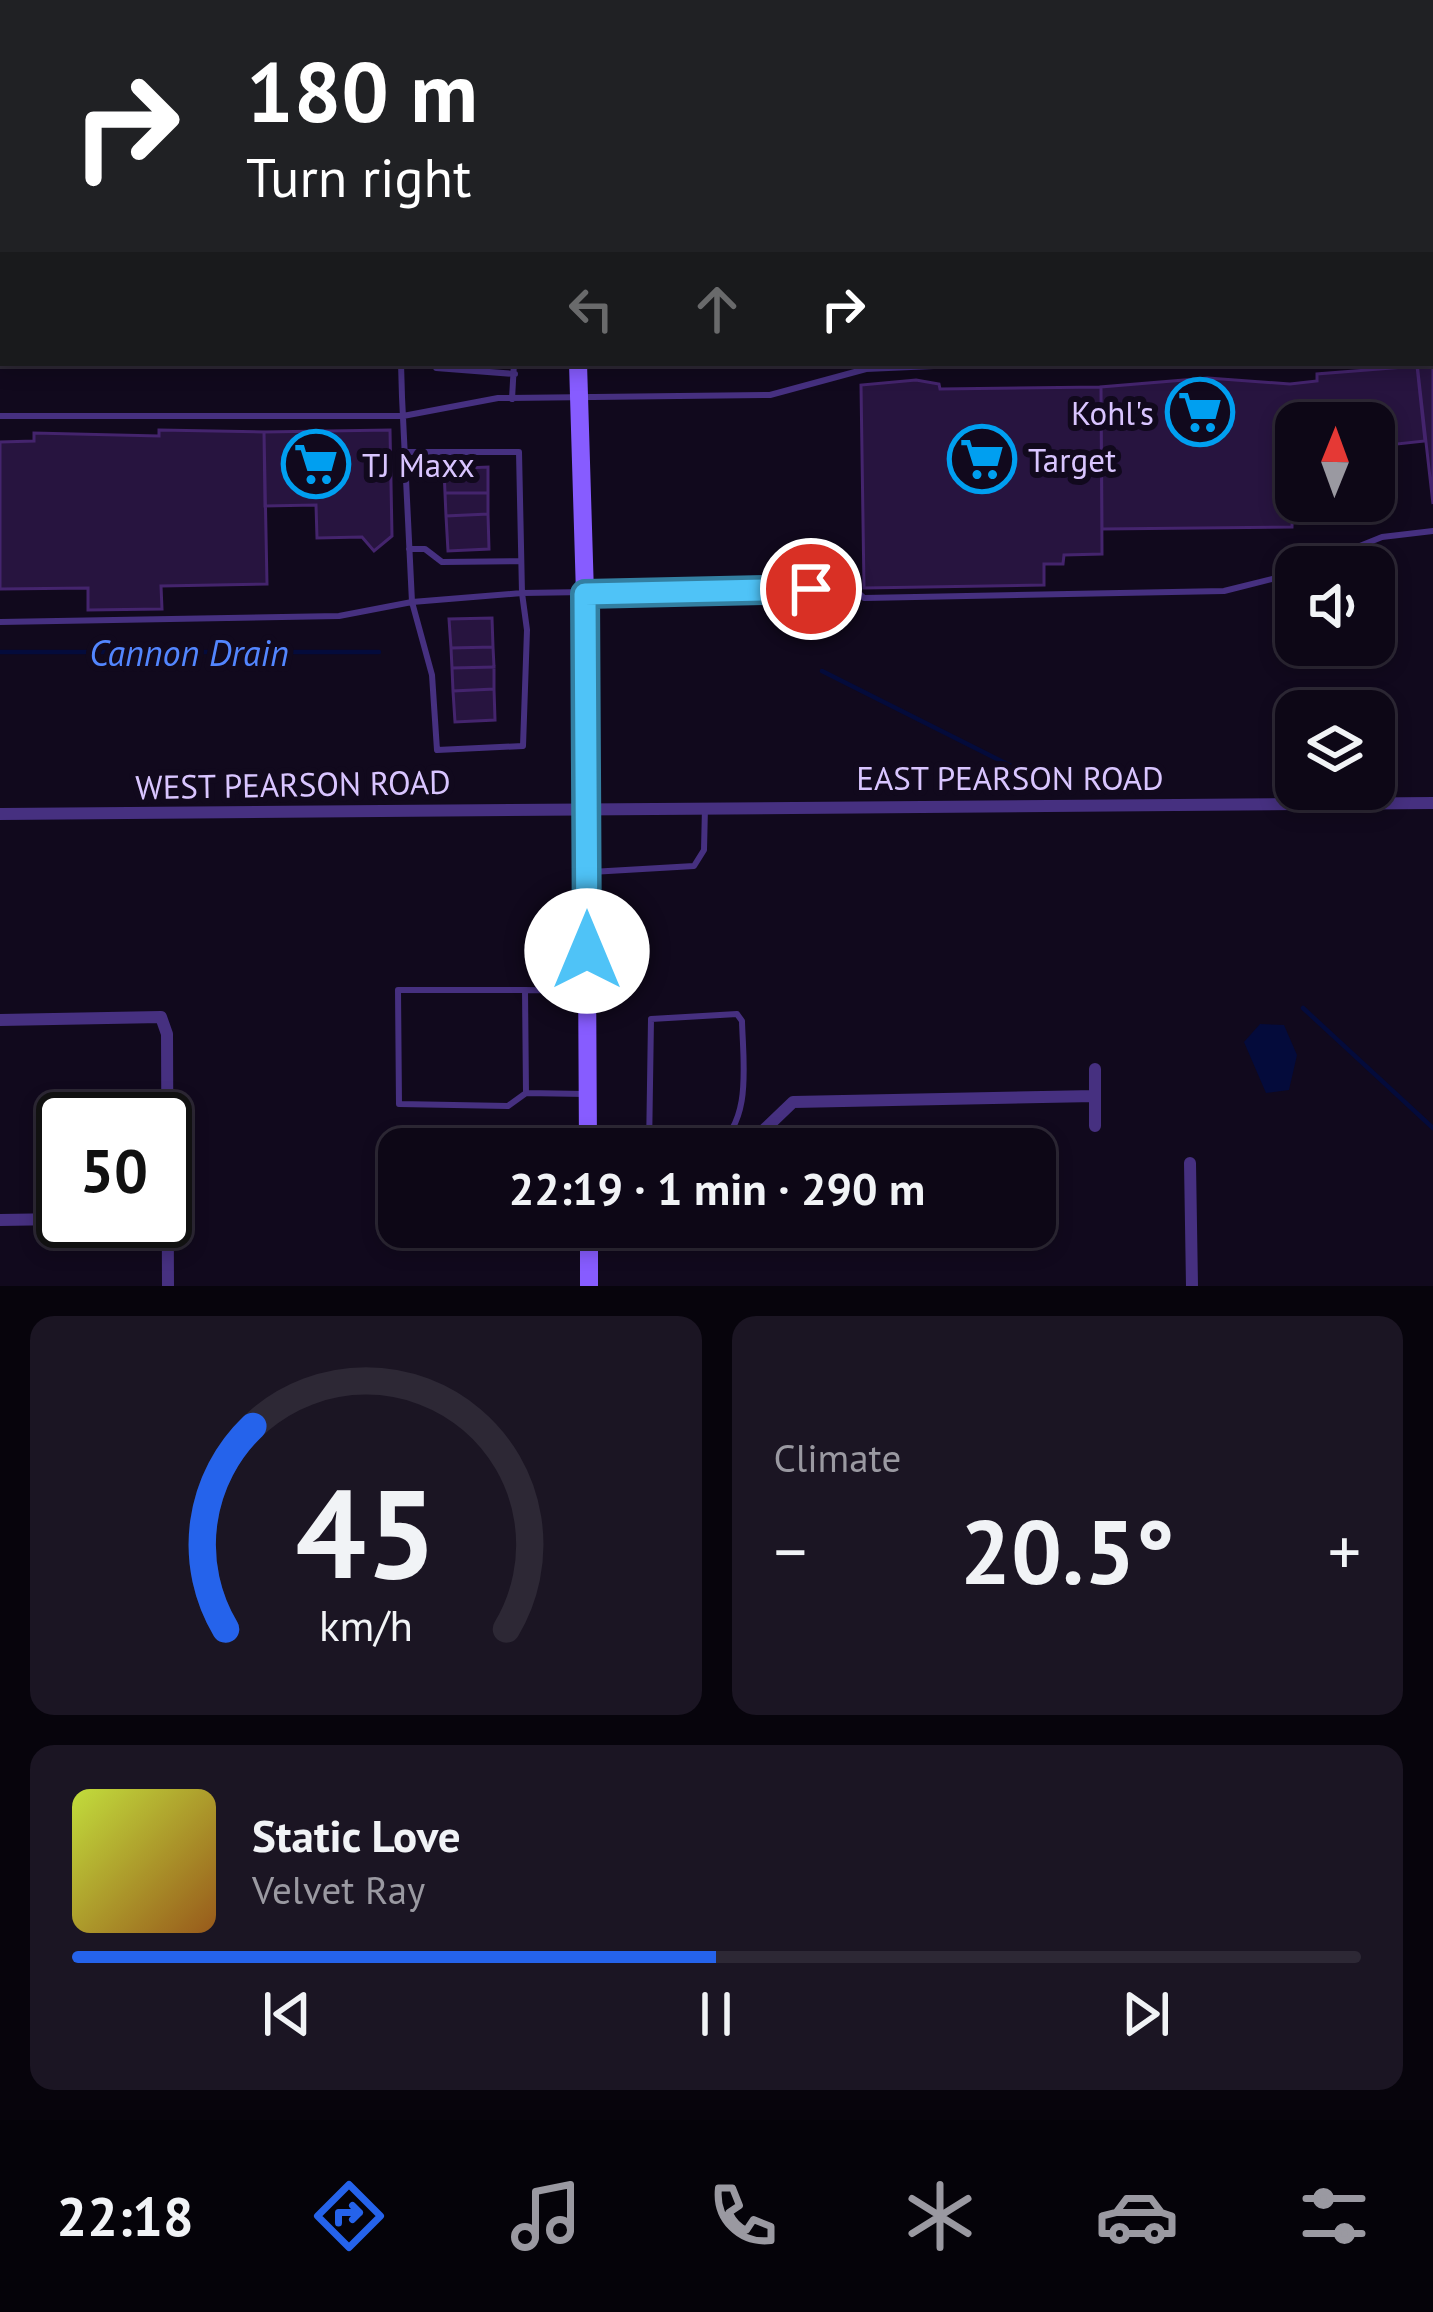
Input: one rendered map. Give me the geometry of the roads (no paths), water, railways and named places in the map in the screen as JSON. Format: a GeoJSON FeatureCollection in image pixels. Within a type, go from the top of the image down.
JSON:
{"type":"FeatureCollection","features":[{"type":"Feature","properties":{"kind":"main road"},"geometry":{"type":"LineString","coordinates":[[578,366],[585,594],[588,1128]]}},
{"type":"Feature","properties":{"kind":"main road"},"geometry":{"type":"LineString","coordinates":[[589,1248],[589,1286]]}},
{"type":"Feature","properties":{"kind":"street","name":"EAST PEARSON ROAD"},"geometry":{"type":"LineString","coordinates":[[587,807],[1433,803]]}},
{"type":"Feature","properties":{"kind":"street","name":"WEST PEARSON ROAD"},"geometry":{"type":"LineString","coordinates":[[0,814],[587,807]]}},
{"type":"Feature","properties":{"kind":"street"},"geometry":{"type":"LineString","coordinates":[[0,1020],[161,1017],[167,1034],[167,1092]]}},
{"type":"Feature","properties":{"kind":"street"},"geometry":{"type":"LineString","coordinates":[[1095,1126],[1096,1070]]}},
{"type":"Feature","properties":{"kind":"street"},"geometry":{"type":"LineString","coordinates":[[766,1128],[793,1102],[1095,1096]]}},
{"type":"Feature","properties":{"kind":"street"},"geometry":{"type":"LineString","coordinates":[[1190,1163],[1192,1286]]}},
{"type":"Feature","properties":{"kind":"street"},"geometry":{"type":"LineString","coordinates":[[0,1220],[36,1220]]}},
{"type":"Feature","properties":{"kind":"street"},"geometry":{"type":"LineString","coordinates":[[167,1248],[168,1286]]}},
{"type":"Feature","properties":{"kind":"lane"},"geometry":{"type":"LineString","coordinates":[[401,366],[404,416],[405,452],[412,602],[432,675],[437,751],[524,746],[527,630],[519,452],[405,452]]}},
{"type":"Feature","properties":{"kind":"lane"},"geometry":{"type":"LineString","coordinates":[[436,366],[514,374]]}},
{"type":"Feature","properties":{"kind":"lane"},"geometry":{"type":"LineString","coordinates":[[512,399],[514,366]]}},
{"type":"Feature","properties":{"kind":"lane"},"geometry":{"type":"LineString","coordinates":[[0,416],[404,416],[512,399],[770,395],[866,369],[948,366]]}},
{"type":"Feature","properties":{"kind":"lane"},"geometry":{"type":"LineString","coordinates":[[1360,546],[1382,537],[1433,531]]}},
{"type":"Feature","properties":{"kind":"lane"},"geometry":{"type":"LineString","coordinates":[[410,549],[424,549],[442,562],[521,561]]}},
{"type":"Feature","properties":{"kind":"lane"},"geometry":{"type":"LineString","coordinates":[[0,622],[339,616],[412,602],[522,593],[853,588],[864,598],[1223,591],[1275,578]]}},
{"type":"Feature","properties":{"kind":"lane"},"geometry":{"type":"LineString","coordinates":[[587,872],[694,866],[704,850],[705,806]]}},
{"type":"Feature","properties":{"kind":"lane"},"geometry":{"type":"LineString","coordinates":[[588,991],[398,990],[399,1104],[508,1106],[526,1093],[588,1094]]}},
{"type":"Feature","properties":{"kind":"lane"},"geometry":{"type":"LineString","coordinates":[[526,990],[526,1093]]}},
{"type":"Feature","properties":{"kind":"lane"},"geometry":{"type":"LineString","coordinates":[[650,1128],[653,1016],[737,1014],[742,1021],[741,1106],[733,1128]]}},
{"type":"Feature","properties":{"kind":"waterway","name":"Cannon Drain"},"geometry":{"type":"LineString","coordinates":[[0,652],[379,652]]}},
{"type":"Feature","properties":{"kind":"waterway","name":"Cannon Drain"},"geometry":{"type":"LineString","coordinates":[[822,671],[1015,768]]}},
{"type":"Feature","properties":{"kind":"waterway","name":"Cannon Drain"},"geometry":{"type":"LineString","coordinates":[[1303,1008],[1433,1128]]}},
{"type":"Feature","properties":{"kind":"place","name":"Kohl's"},"geometry":{"type":"Point","coordinates":[1200,412]}},
{"type":"Feature","properties":{"kind":"place","name":"Target"},"geometry":{"type":"Point","coordinates":[982,459]}},
{"type":"Feature","properties":{"kind":"place","name":"TJ Maxx"},"geometry":{"type":"Point","coordinates":[316,464]}}]}
